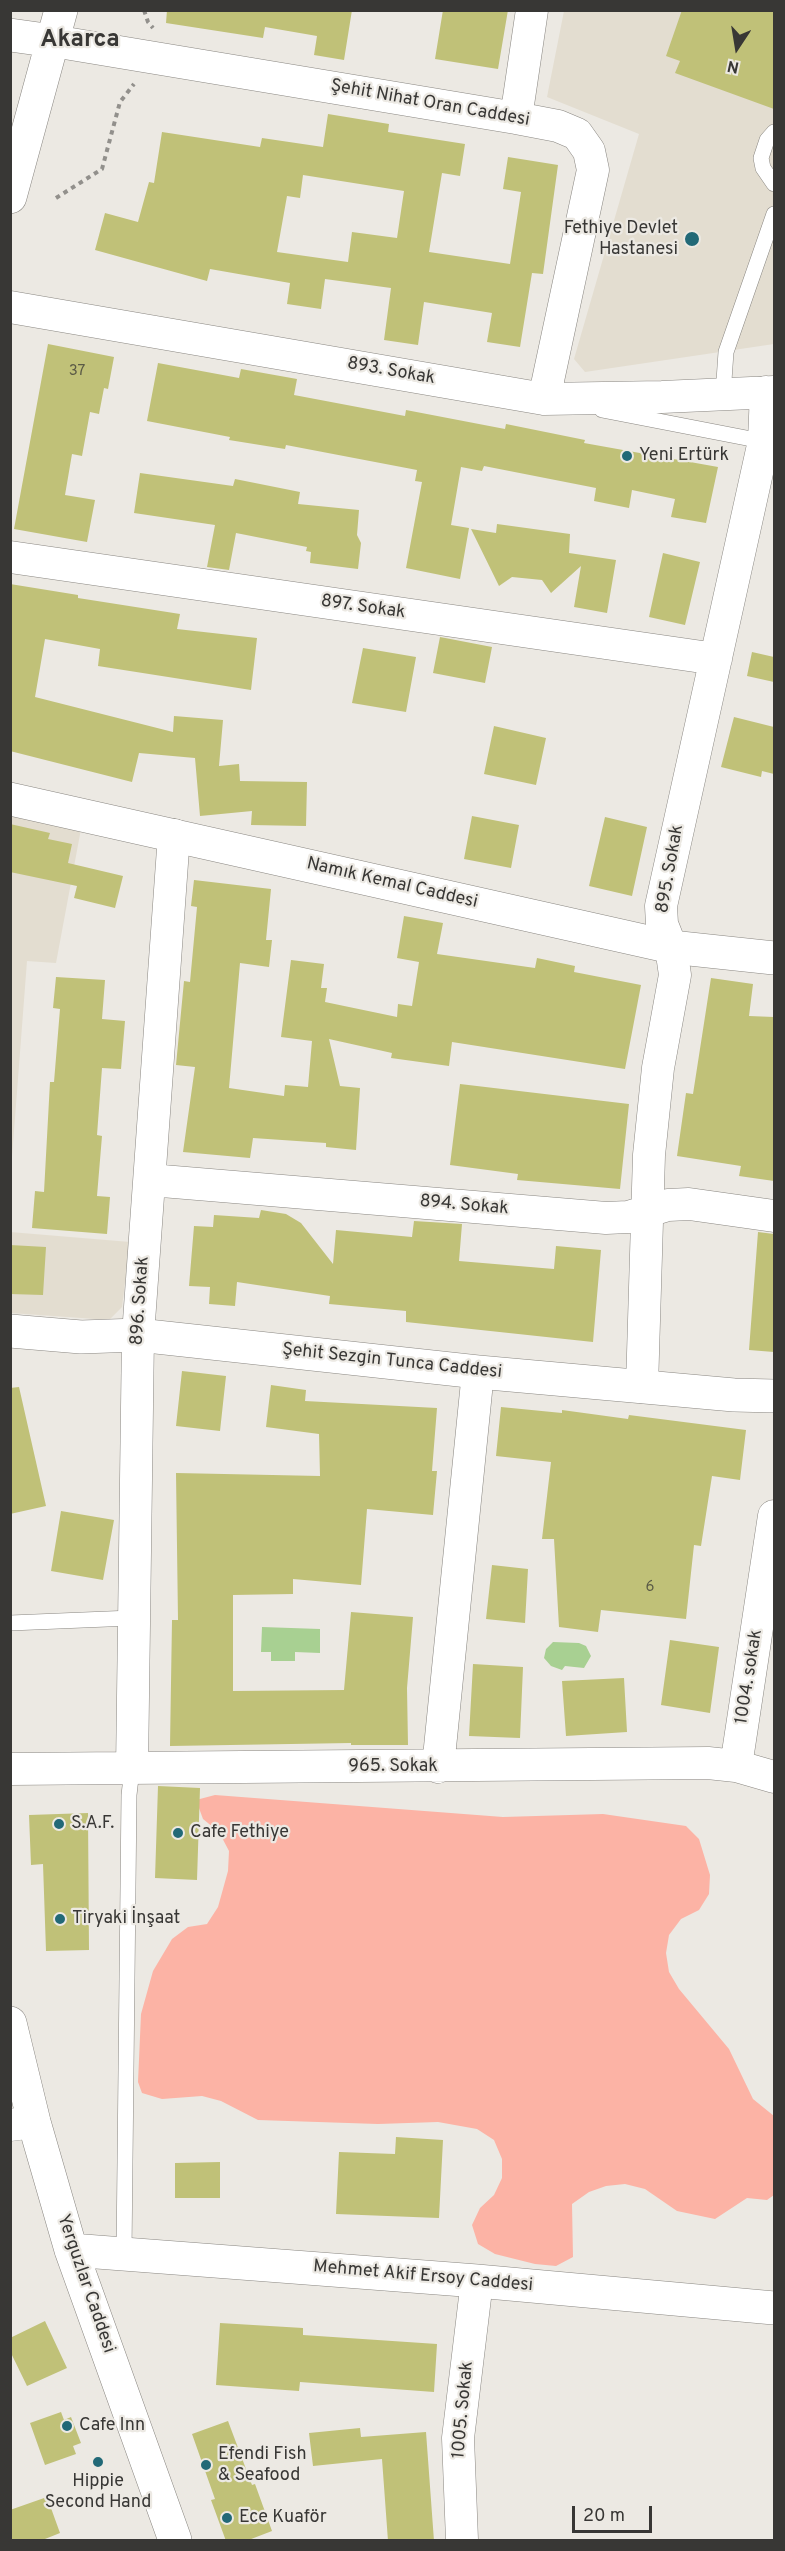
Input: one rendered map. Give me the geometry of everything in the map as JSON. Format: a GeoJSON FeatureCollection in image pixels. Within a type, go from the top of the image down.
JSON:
{"type":"FeatureCollection","features":[{"type":"Feature","properties":{"kind":"street"},"geometry":{"type":"LineString","coordinates":[[516,118],[532,10]]}},
{"type":"Feature","properties":{"kind":"street"},"geometry":{"type":"LineString","coordinates":[[10,197],[57,26]]}},
{"type":"Feature","properties":{"kind":"street","name":"Şehit Nihat Oran Caddesi"},"geometry":{"type":"LineString","coordinates":[[10,35],[57,26],[558,126],[577,134],[589,151],[593,170],[543,399]]}},
{"type":"Feature","properties":{"kind":"street","name":"893. Sokak"},"geometry":{"type":"LineString","coordinates":[[10,307],[543,399],[770,392]]}},
{"type":"Feature","properties":{"kind":"street","name":"895. Sokak"},"geometry":{"type":"LineString","coordinates":[[642,1387],[649,1155],[658,1068],[675,975],[671,947],[662,924],[661,906],[716,659],[769,442],[770,392]]}},
{"type":"Feature","properties":{"kind":"street","name":"897. Sokak"},"geometry":{"type":"LineString","coordinates":[[10,557],[716,659]]}},
{"type":"Feature","properties":{"kind":"street","name":"Namık Kemal Caddesi"},"geometry":{"type":"LineString","coordinates":[[10,799],[671,947],[774,958]]}},
{"type":"Feature","properties":{"kind":"street","name":"896. Sokak"},"geometry":{"type":"LineString","coordinates":[[132,1769],[134,1749],[132,1618],[138,1335],[174,835]]}},
{"type":"Feature","properties":{"kind":"street","name":"894. Sokak"},"geometry":{"type":"LineString","coordinates":[[150,1180],[606,1218],[628,1217],[647,1209],[689,1204],[774,1216]]}},
{"type":"Feature","properties":{"kind":"street","name":"Şehit Sezgin Tunca Caddesi"},"geometry":{"type":"LineString","coordinates":[[10,1331],[81,1337],[138,1335],[478,1372],[774,1396]]}},
{"type":"Feature","properties":{"kind":"street"},"geometry":{"type":"LineString","coordinates":[[438,1767],[478,1372]]}},
{"type":"Feature","properties":{"kind":"street","name":"1004. sokak"},"geometry":{"type":"LineString","coordinates":[[736,1766],[774,1516]]}},
{"type":"Feature","properties":{"kind":"street","name":"965. Sokak"},"geometry":{"type":"LineString","coordinates":[[10,1769],[708,1763],[736,1766],[774,1778]]}},
{"type":"Feature","properties":{"kind":"street","name":"Yerguzlar Caddesi"},"geometry":{"type":"LineString","coordinates":[[10,2023],[22,2124],[71,2250],[175,2541]]}},
{"type":"Feature","properties":{"kind":"street","name":"Mehmet Akif Ersoy Caddesi"},"geometry":{"type":"LineString","coordinates":[[71,2250],[477,2281],[774,2308]]}},
{"type":"Feature","properties":{"kind":"street","name":"1005. Sokak"},"geometry":{"type":"LineString","coordinates":[[462,2541],[458,2438],[477,2281]]}},
{"type":"Feature","properties":{"kind":"lane"},"geometry":{"type":"LineString","coordinates":[[774,132],[766,140],[761,158],[763,168],[774,184]]}},
{"type":"Feature","properties":{"kind":"lane"},"geometry":{"type":"LineString","coordinates":[[723,395],[726,352],[774,214]]}},
{"type":"Feature","properties":{"kind":"lane"},"geometry":{"type":"LineString","coordinates":[[543,399],[769,442]]}},
{"type":"Feature","properties":{"kind":"lane"},"geometry":{"type":"LineString","coordinates":[[10,1623],[132,1618]]}},
{"type":"Feature","properties":{"kind":"lane"},"geometry":{"type":"LineString","coordinates":[[124,2253],[129,1795],[132,1769]]}},
{"type":"Feature","properties":{"kind":"path"},"geometry":{"type":"LineString","coordinates":[[144,10],[148,22],[156,30]]}},
{"type":"Feature","properties":{"kind":"path"},"geometry":{"type":"LineString","coordinates":[[56,198],[102,170],[120,102],[133,84],[143,82]]}},
{"type":"Feature","properties":{"kind":"shaded area","name":"Fethiye Devlet Hastanesi"},"geometry":{"type":"Polygon","coordinates":[[[564,11],[774,11],[774,344],[585,372],[574,359],[639,134],[547,97],[564,11]]]}},
{"type":"Feature","properties":{"kind":"shaded area"},"geometry":{"type":"Polygon","coordinates":[[[11,814],[81,829],[56,963],[27,961],[11,1170],[11,814]]]}},
{"type":"Feature","properties":{"kind":"shaded area"},"geometry":{"type":"Polygon","coordinates":[[[10,1232],[130,1242],[122,1307],[109,1320],[11,1313],[10,1232]]]}},
{"type":"Feature","properties":{"kind":"shaded area"},"geometry":{"type":"Polygon","coordinates":[[[262,1627],[320,1629],[320,1653],[295,1652],[295,1661],[271,1661],[271,1652],[261,1652],[262,1627]]]}},
{"type":"Feature","properties":{"kind":"shaded area"},"geometry":{"type":"Polygon","coordinates":[[[553,1642],[579,1643],[586,1646],[591,1656],[584,1668],[565,1666],[562,1670],[551,1666],[544,1658],[546,1649],[553,1642]]]}},
{"type":"Feature","properties":{"kind":"shaded area"},"geometry":{"type":"Polygon","coordinates":[[[215,1795],[503,1817],[603,1814],[686,1826],[699,1839],[710,1875],[709,1894],[699,1910],[681,1919],[669,1935],[666,1953],[669,1972],[679,1989],[729,2049],[753,2099],[774,2116],[774,2195],[767,2200],[747,2198],[715,2219],[677,2211],[645,2189],[625,2184],[606,2186],[589,2192],[572,2204],[573,2257],[556,2266],[535,2264],[495,2254],[478,2244],[472,2225],[480,2208],[494,2195],[502,2178],[502,2159],[494,2140],[477,2129],[438,2122],[378,2124],[258,2120],[221,2101],[202,2096],[162,2099],[142,2093],[138,2082],[141,2014],[153,1971],[172,1939],[188,1927],[207,1924],[218,1907],[228,1871],[229,1851],[219,1832],[203,1819],[196,1800],[215,1795]]]}},
{"type":"Feature","properties":{"kind":"building"},"geometry":{"type":"Polygon","coordinates":[[[167,10],[352,10],[344,60],[314,55],[317,36],[265,27],[263,38],[166,23],[167,10]]]}},
{"type":"Feature","properties":{"kind":"building"},"geometry":{"type":"Polygon","coordinates":[[[443,10],[508,10],[498,69],[435,59],[443,10]]]}},
{"type":"Feature","properties":{"kind":"building"},"geometry":{"type":"Polygon","coordinates":[[[682,10],[774,10],[774,109],[675,73],[680,61],[666,56],[682,10]]]}},
{"type":"Feature","properties":{"kind":"building"},"geometry":{"type":"Polygon","coordinates":[[[328,114],[389,124],[388,132],[465,144],[460,176],[442,173],[429,252],[510,264],[521,192],[503,189],[508,157],[558,165],[543,274],[532,273],[520,347],[487,342],[492,313],[424,302],[418,345],[384,340],[391,288],[325,279],[321,309],[287,304],[290,283],[210,269],[207,281],[95,250],[105,213],[138,222],[149,182],[154,183],[162,132],[260,147],[262,138],[323,147],[328,114]],[[303,175],[300,198],[287,196],[277,252],[348,262],[352,232],[397,238],[404,191],[303,175]]]}},
{"type":"Feature","properties":{"kind":"building"},"geometry":{"type":"Polygon","coordinates":[[[48,344],[114,357],[108,389],[104,388],[99,414],[90,412],[82,456],[72,454],[65,495],[95,500],[87,542],[14,529],[48,344]]]}},
{"type":"Feature","properties":{"kind":"building"},"geometry":{"type":"Polygon","coordinates":[[[158,363],[239,378],[241,369],[297,379],[294,395],[405,416],[406,410],[505,429],[506,424],[585,440],[584,443],[718,467],[706,523],[671,517],[675,499],[632,490],[629,508],[594,501],[596,488],[484,466],[482,471],[461,467],[451,525],[469,528],[460,579],[406,568],[422,482],[415,481],[417,470],[286,445],[285,449],[229,440],[230,437],[147,421],[158,363]]]}},
{"type":"Feature","properties":{"kind":"building"},"geometry":{"type":"Polygon","coordinates":[[[140,473],[233,486],[235,479],[300,492],[298,504],[359,510],[357,535],[361,543],[358,569],[310,563],[311,552],[306,551],[307,547],[236,533],[229,570],[207,567],[215,525],[134,513],[140,473]]]}},
{"type":"Feature","properties":{"kind":"building"},"geometry":{"type":"Polygon","coordinates":[[[497,524],[570,534],[569,553],[616,560],[607,613],[574,607],[581,566],[551,593],[542,580],[512,577],[499,586],[471,529],[496,533],[497,524]]]}},
{"type":"Feature","properties":{"kind":"building"},"geometry":{"type":"Polygon","coordinates":[[[663,553],[700,562],[685,625],[649,617],[663,553]]]}},
{"type":"Feature","properties":{"kind":"building"},"geometry":{"type":"Polygon","coordinates":[[[10,584],[78,595],[78,598],[180,614],[177,629],[257,638],[251,690],[98,666],[100,649],[45,639],[35,697],[173,732],[174,716],[223,720],[219,766],[239,764],[240,781],[307,782],[306,826],[251,825],[252,811],[200,816],[195,758],[139,753],[132,782],[10,751],[10,584]]]}},
{"type":"Feature","properties":{"kind":"building"},"geometry":{"type":"Polygon","coordinates":[[[440,637],[492,647],[485,683],[433,673],[440,637]]]}},
{"type":"Feature","properties":{"kind":"building"},"geometry":{"type":"Polygon","coordinates":[[[363,648],[416,657],[406,712],[352,703],[363,648]]]}},
{"type":"Feature","properties":{"kind":"building"},"geometry":{"type":"Polygon","coordinates":[[[752,652],[774,657],[774,682],[747,676],[752,652]]]}},
{"type":"Feature","properties":{"kind":"building"},"geometry":{"type":"Polygon","coordinates":[[[734,717],[774,727],[774,774],[762,771],[761,777],[721,767],[734,717]]]}},
{"type":"Feature","properties":{"kind":"building"},"geometry":{"type":"Polygon","coordinates":[[[494,726],[546,738],[536,785],[484,774],[494,726]]]}},
{"type":"Feature","properties":{"kind":"building"},"geometry":{"type":"Polygon","coordinates":[[[472,816],[519,825],[511,868],[464,859],[472,816]]]}},
{"type":"Feature","properties":{"kind":"building"},"geometry":{"type":"Polygon","coordinates":[[[605,817],[647,827],[632,896],[589,886],[605,817]]]}},
{"type":"Feature","properties":{"kind":"building"},"geometry":{"type":"Polygon","coordinates":[[[10,824],[50,833],[48,839],[72,844],[68,863],[123,876],[115,908],[74,898],[77,886],[10,872],[10,824]]]}},
{"type":"Feature","properties":{"kind":"building"},"geometry":{"type":"Polygon","coordinates":[[[194,880],[271,889],[266,940],[272,940],[269,967],[240,963],[229,1088],[284,1096],[285,1085],[308,1087],[312,1041],[281,1037],[291,960],[324,964],[321,988],[327,988],[325,1002],[397,1017],[398,1004],[412,1006],[419,962],[397,958],[404,916],[443,923],[437,954],[535,968],[537,958],[575,966],[574,972],[641,985],[625,1069],[452,1042],[449,1066],[391,1058],[392,1053],[329,1039],[340,1086],[360,1088],[356,1150],[326,1147],[326,1143],[253,1138],[250,1158],[183,1152],[195,1067],[176,1065],[184,981],[190,982],[197,907],[191,906],[194,880]]]}},
{"type":"Feature","properties":{"kind":"building"},"geometry":{"type":"Polygon","coordinates":[[[56,977],[105,980],[102,1019],[125,1021],[121,1069],[102,1068],[97,1135],[102,1136],[97,1196],[110,1197],[107,1234],[32,1228],[35,1191],[44,1192],[50,1082],[54,1082],[60,1009],[53,1008],[56,977]]]}},
{"type":"Feature","properties":{"kind":"building"},"geometry":{"type":"Polygon","coordinates":[[[711,978],[753,984],[749,1016],[774,1017],[774,1181],[739,1176],[741,1166],[677,1156],[686,1093],[693,1094],[711,978]]]}},
{"type":"Feature","properties":{"kind":"building"},"geometry":{"type":"Polygon","coordinates":[[[460,1084],[629,1104],[620,1189],[517,1180],[518,1174],[450,1165],[460,1084]]]}},
{"type":"Feature","properties":{"kind":"building"},"geometry":{"type":"Polygon","coordinates":[[[261,1210],[286,1214],[301,1223],[333,1264],[336,1230],[412,1237],[414,1221],[462,1224],[459,1261],[554,1269],[556,1246],[601,1250],[593,1342],[406,1322],[406,1311],[329,1304],[330,1296],[237,1282],[235,1306],[209,1304],[210,1287],[189,1286],[194,1226],[213,1227],[214,1215],[259,1218],[261,1210]]]}},
{"type":"Feature","properties":{"kind":"building"},"geometry":{"type":"Polygon","coordinates":[[[758,1232],[774,1234],[774,1352],[749,1350],[758,1232]]]}},
{"type":"Feature","properties":{"kind":"building"},"geometry":{"type":"Polygon","coordinates":[[[10,1245],[46,1247],[43,1295],[10,1294],[10,1245]]]}},
{"type":"Feature","properties":{"kind":"building"},"geometry":{"type":"Polygon","coordinates":[[[182,1371],[226,1376],[220,1431],[176,1426],[182,1371]]]}},
{"type":"Feature","properties":{"kind":"building"},"geometry":{"type":"Polygon","coordinates":[[[271,1385],[306,1390],[305,1401],[437,1408],[432,1471],[437,1471],[433,1515],[367,1509],[361,1585],[293,1579],[293,1594],[233,1595],[233,1691],[344,1690],[351,1612],[413,1617],[407,1688],[408,1745],[351,1745],[351,1743],[170,1746],[172,1620],[178,1620],[176,1473],[320,1476],[319,1434],[266,1427],[271,1385]]]}},
{"type":"Feature","properties":{"kind":"building"},"geometry":{"type":"Polygon","coordinates":[[[19,1387],[46,1506],[10,1514],[10,1388],[19,1387]]]}},
{"type":"Feature","properties":{"kind":"building"},"geometry":{"type":"Polygon","coordinates":[[[501,1407],[562,1413],[562,1410],[628,1419],[629,1415],[746,1430],[740,1480],[712,1476],[701,1546],[694,1545],[686,1619],[601,1610],[598,1632],[559,1627],[554,1539],[542,1539],[551,1462],[496,1456],[501,1407]]]}},
{"type":"Feature","properties":{"kind":"building"},"geometry":{"type":"Polygon","coordinates":[[[61,1511],[114,1520],[103,1580],[51,1571],[61,1511]]]}},
{"type":"Feature","properties":{"kind":"building"},"geometry":{"type":"Polygon","coordinates":[[[492,1565],[528,1569],[525,1623],[486,1619],[492,1565]]]}},
{"type":"Feature","properties":{"kind":"building"},"geometry":{"type":"Polygon","coordinates":[[[670,1640],[719,1647],[710,1713],[661,1705],[670,1640]]]}},
{"type":"Feature","properties":{"kind":"building"},"geometry":{"type":"Polygon","coordinates":[[[473,1664],[523,1667],[520,1738],[469,1736],[473,1664]]]}},
{"type":"Feature","properties":{"kind":"building"},"geometry":{"type":"Polygon","coordinates":[[[624,1678],[627,1732],[566,1736],[562,1681],[624,1678]]]}},
{"type":"Feature","properties":{"kind":"building","name":"Cafe Fethiye"},"geometry":{"type":"Polygon","coordinates":[[[158,1786],[200,1788],[197,1880],[155,1878],[158,1786]]]}},
{"type":"Feature","properties":{"kind":"building"},"geometry":{"type":"Polygon","coordinates":[[[88,1813],[89,1950],[46,1951],[43,1864],[31,1865],[29,1815],[88,1813]]]}},
{"type":"Feature","properties":{"kind":"building"},"geometry":{"type":"Polygon","coordinates":[[[396,2137],[443,2140],[439,2218],[336,2214],[339,2152],[395,2154],[396,2137]]]}},
{"type":"Feature","properties":{"kind":"building"},"geometry":{"type":"Polygon","coordinates":[[[220,2162],[220,2198],[175,2198],[175,2163],[220,2162]]]}},
{"type":"Feature","properties":{"kind":"building"},"geometry":{"type":"Polygon","coordinates":[[[45,2321],[67,2368],[27,2386],[10,2351],[10,2338],[45,2321]]]}},
{"type":"Feature","properties":{"kind":"building"},"geometry":{"type":"Polygon","coordinates":[[[220,2323],[303,2328],[303,2335],[437,2344],[434,2392],[300,2382],[299,2391],[216,2385],[220,2323]]]}},
{"type":"Feature","properties":{"kind":"building"},"geometry":{"type":"Polygon","coordinates":[[[61,2412],[64,2420],[71,2417],[81,2443],[73,2446],[76,2454],[45,2465],[30,2423],[61,2412]]]}},
{"type":"Feature","properties":{"kind":"building"},"geometry":{"type":"Polygon","coordinates":[[[228,2421],[272,2531],[246,2541],[226,2541],[211,2500],[215,2499],[192,2434],[228,2421]]]}},
{"type":"Feature","properties":{"kind":"building"},"geometry":{"type":"Polygon","coordinates":[[[360,2428],[361,2437],[426,2432],[434,2541],[388,2541],[382,2459],[313,2466],[309,2433],[360,2428]]]}},
{"type":"Feature","properties":{"kind":"building"},"geometry":{"type":"Polygon","coordinates":[[[47,2497],[60,2533],[40,2541],[10,2541],[10,2510],[47,2497]]]}},
{"type":"Feature","properties":{"kind":"place","name":"Fethiye Devlet Hastanesi"},"geometry":{"type":"Point","coordinates":[692,239]}},
{"type":"Feature","properties":{"kind":"place","name":"Yeni Ertürk"},"geometry":{"type":"Point","coordinates":[627,456]}},
{"type":"Feature","properties":{"kind":"place","name":"S.A.F."},"geometry":{"type":"Point","coordinates":[59,1824]}},
{"type":"Feature","properties":{"kind":"place","name":"Cafe Fethiye"},"geometry":{"type":"Point","coordinates":[178,1833]}},
{"type":"Feature","properties":{"kind":"place","name":"Tiryaki İnşaat"},"geometry":{"type":"Point","coordinates":[60,1919]}},
{"type":"Feature","properties":{"kind":"place","name":"Cafe Inn"},"geometry":{"type":"Point","coordinates":[67,2426]}},
{"type":"Feature","properties":{"kind":"place","name":"Hippie Second Hand"},"geometry":{"type":"Point","coordinates":[98,2462]}},
{"type":"Feature","properties":{"kind":"place","name":"Efendi Fish & Seafood"},"geometry":{"type":"Point","coordinates":[206,2465]}},
{"type":"Feature","properties":{"kind":"place","name":"Ece Kuaför"},"geometry":{"type":"Point","coordinates":[227,2518]}},
{"type":"Feature","properties":{"kind":"district","name":"Akarca"},"geometry":{"type":"Point","coordinates":[80,41]}}]}
